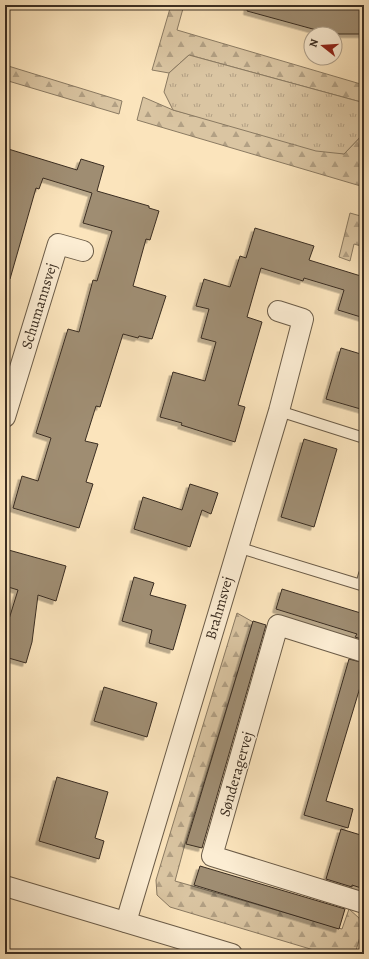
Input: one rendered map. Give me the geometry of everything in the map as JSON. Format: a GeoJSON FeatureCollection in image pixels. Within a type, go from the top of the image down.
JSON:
{"type":"FeatureCollection","features":[{"type":"Feature","properties":{"kind":"street","name":"Schumannsvej"},"geometry":{"type":"LineString","coordinates":[[5,416],[58,244],[83,251]]}},
{"type":"Feature","properties":{"kind":"street","name":"Brahmsvej"},"geometry":{"type":"LineString","coordinates":[[126,922],[279,411],[304,319],[278,311]]}},
{"type":"Feature","properties":{"kind":"street","name":"Sønderagervej"},"geometry":{"type":"LineString","coordinates":[[364,652],[278,625],[212,856],[364,903]]}},
{"type":"Feature","properties":{"kind":"street"},"geometry":{"type":"LineString","coordinates":[[5,886],[232,954]]}},
{"type":"Feature","properties":{"kind":"lane"},"geometry":{"type":"LineString","coordinates":[[279,411],[364,438]]}},
{"type":"Feature","properties":{"kind":"lane"},"geometry":{"type":"LineString","coordinates":[[237,548],[361,585],[364,574]]}},
{"type":"Feature","properties":{"kind":"green space"},"geometry":{"type":"Polygon","coordinates":[[[171,5],[184,5],[177,30],[364,85],[364,110],[361,102],[189,55],[169,73],[152,70],[171,5]]]}},
{"type":"Feature","properties":{"kind":"green space"},"geometry":{"type":"Polygon","coordinates":[[[189,55],[361,102],[364,110],[364,133],[344,154],[316,151],[173,110],[164,92],[169,73],[189,55]]]}},
{"type":"Feature","properties":{"kind":"green space"},"geometry":{"type":"Polygon","coordinates":[[[5,65],[122,101],[119,114],[5,80],[5,65]]]}},
{"type":"Feature","properties":{"kind":"green space"},"geometry":{"type":"Polygon","coordinates":[[[143,97],[173,110],[344,154],[364,133],[364,187],[137,120],[143,97]]]}},
{"type":"Feature","properties":{"kind":"green space"},"geometry":{"type":"Polygon","coordinates":[[[350,213],[364,217],[364,247],[354,244],[350,261],[339,257],[350,213]]]}},
{"type":"Feature","properties":{"kind":"green space"},"geometry":{"type":"Polygon","coordinates":[[[237,613],[253,622],[175,881],[342,929],[349,909],[359,918],[362,930],[355,954],[327,954],[170,907],[157,895],[156,880],[237,613]]]}},
{"type":"Feature","properties":{"kind":"building"},"geometry":{"type":"Polygon","coordinates":[[[248,5],[364,5],[364,34],[343,34],[343,26],[303,26],[247,11],[248,5]]]}},
{"type":"Feature","properties":{"kind":"building"},"geometry":{"type":"Polygon","coordinates":[[[5,148],[77,170],[81,159],[104,166],[97,191],[149,206],[149,208],[159,211],[150,240],[146,239],[133,286],[166,296],[152,339],[139,336],[138,338],[123,334],[100,407],[96,406],[85,441],[98,444],[86,482],[93,484],[79,528],[13,508],[22,476],[38,481],[51,438],[36,433],[68,329],[79,332],[93,280],[97,281],[112,231],[83,223],[92,193],[43,178],[39,189],[36,188],[10,279],[5,278],[5,148]]]}},
{"type":"Feature","properties":{"kind":"building"},"geometry":{"type":"Polygon","coordinates":[[[255,228],[314,246],[309,260],[364,277],[364,318],[338,310],[344,290],[304,278],[303,281],[261,268],[247,317],[262,322],[238,405],[245,407],[235,442],[181,425],[182,423],[160,417],[173,372],[205,381],[216,342],[201,338],[209,309],[196,306],[204,279],[230,287],[240,256],[246,258],[255,228]]]}},
{"type":"Feature","properties":{"kind":"building"},"geometry":{"type":"Polygon","coordinates":[[[341,348],[364,355],[364,410],[326,399],[341,348]]]}},
{"type":"Feature","properties":{"kind":"building"},"geometry":{"type":"Polygon","coordinates":[[[304,439],[337,449],[314,527],[281,517],[304,439]]]}},
{"type":"Feature","properties":{"kind":"building"},"geometry":{"type":"Polygon","coordinates":[[[190,484],[218,493],[211,514],[202,510],[190,547],[134,529],[143,497],[182,510],[190,484]]]}},
{"type":"Feature","properties":{"kind":"building"},"geometry":{"type":"Polygon","coordinates":[[[5,549],[66,566],[56,601],[38,595],[32,642],[26,663],[5,657],[5,632],[18,590],[5,586],[5,549]]]}},
{"type":"Feature","properties":{"kind":"building"},"geometry":{"type":"Polygon","coordinates":[[[134,577],[154,583],[150,595],[186,605],[173,650],[149,643],[152,630],[122,621],[134,577]]]}},
{"type":"Feature","properties":{"kind":"building"},"geometry":{"type":"Polygon","coordinates":[[[282,589],[364,614],[364,640],[355,637],[357,634],[276,609],[282,589]]]}},
{"type":"Feature","properties":{"kind":"building"},"geometry":{"type":"Polygon","coordinates":[[[253,621],[266,625],[202,848],[186,844],[253,621]]]}},
{"type":"Feature","properties":{"kind":"building"},"geometry":{"type":"Polygon","coordinates":[[[349,659],[364,663],[364,674],[326,801],[353,809],[348,828],[304,815],[349,659]]]}},
{"type":"Feature","properties":{"kind":"building"},"geometry":{"type":"Polygon","coordinates":[[[104,687],[157,703],[147,737],[94,721],[104,687]]]}},
{"type":"Feature","properties":{"kind":"building"},"geometry":{"type":"Polygon","coordinates":[[[57,777],[108,792],[95,838],[104,841],[99,859],[39,841],[57,777]]]}},
{"type":"Feature","properties":{"kind":"building"},"geometry":{"type":"Polygon","coordinates":[[[341,829],[364,836],[364,889],[326,879],[341,829]]]}},
{"type":"Feature","properties":{"kind":"building"},"geometry":{"type":"Polygon","coordinates":[[[200,866],[345,909],[339,929],[194,885],[200,866]]]}}]}
